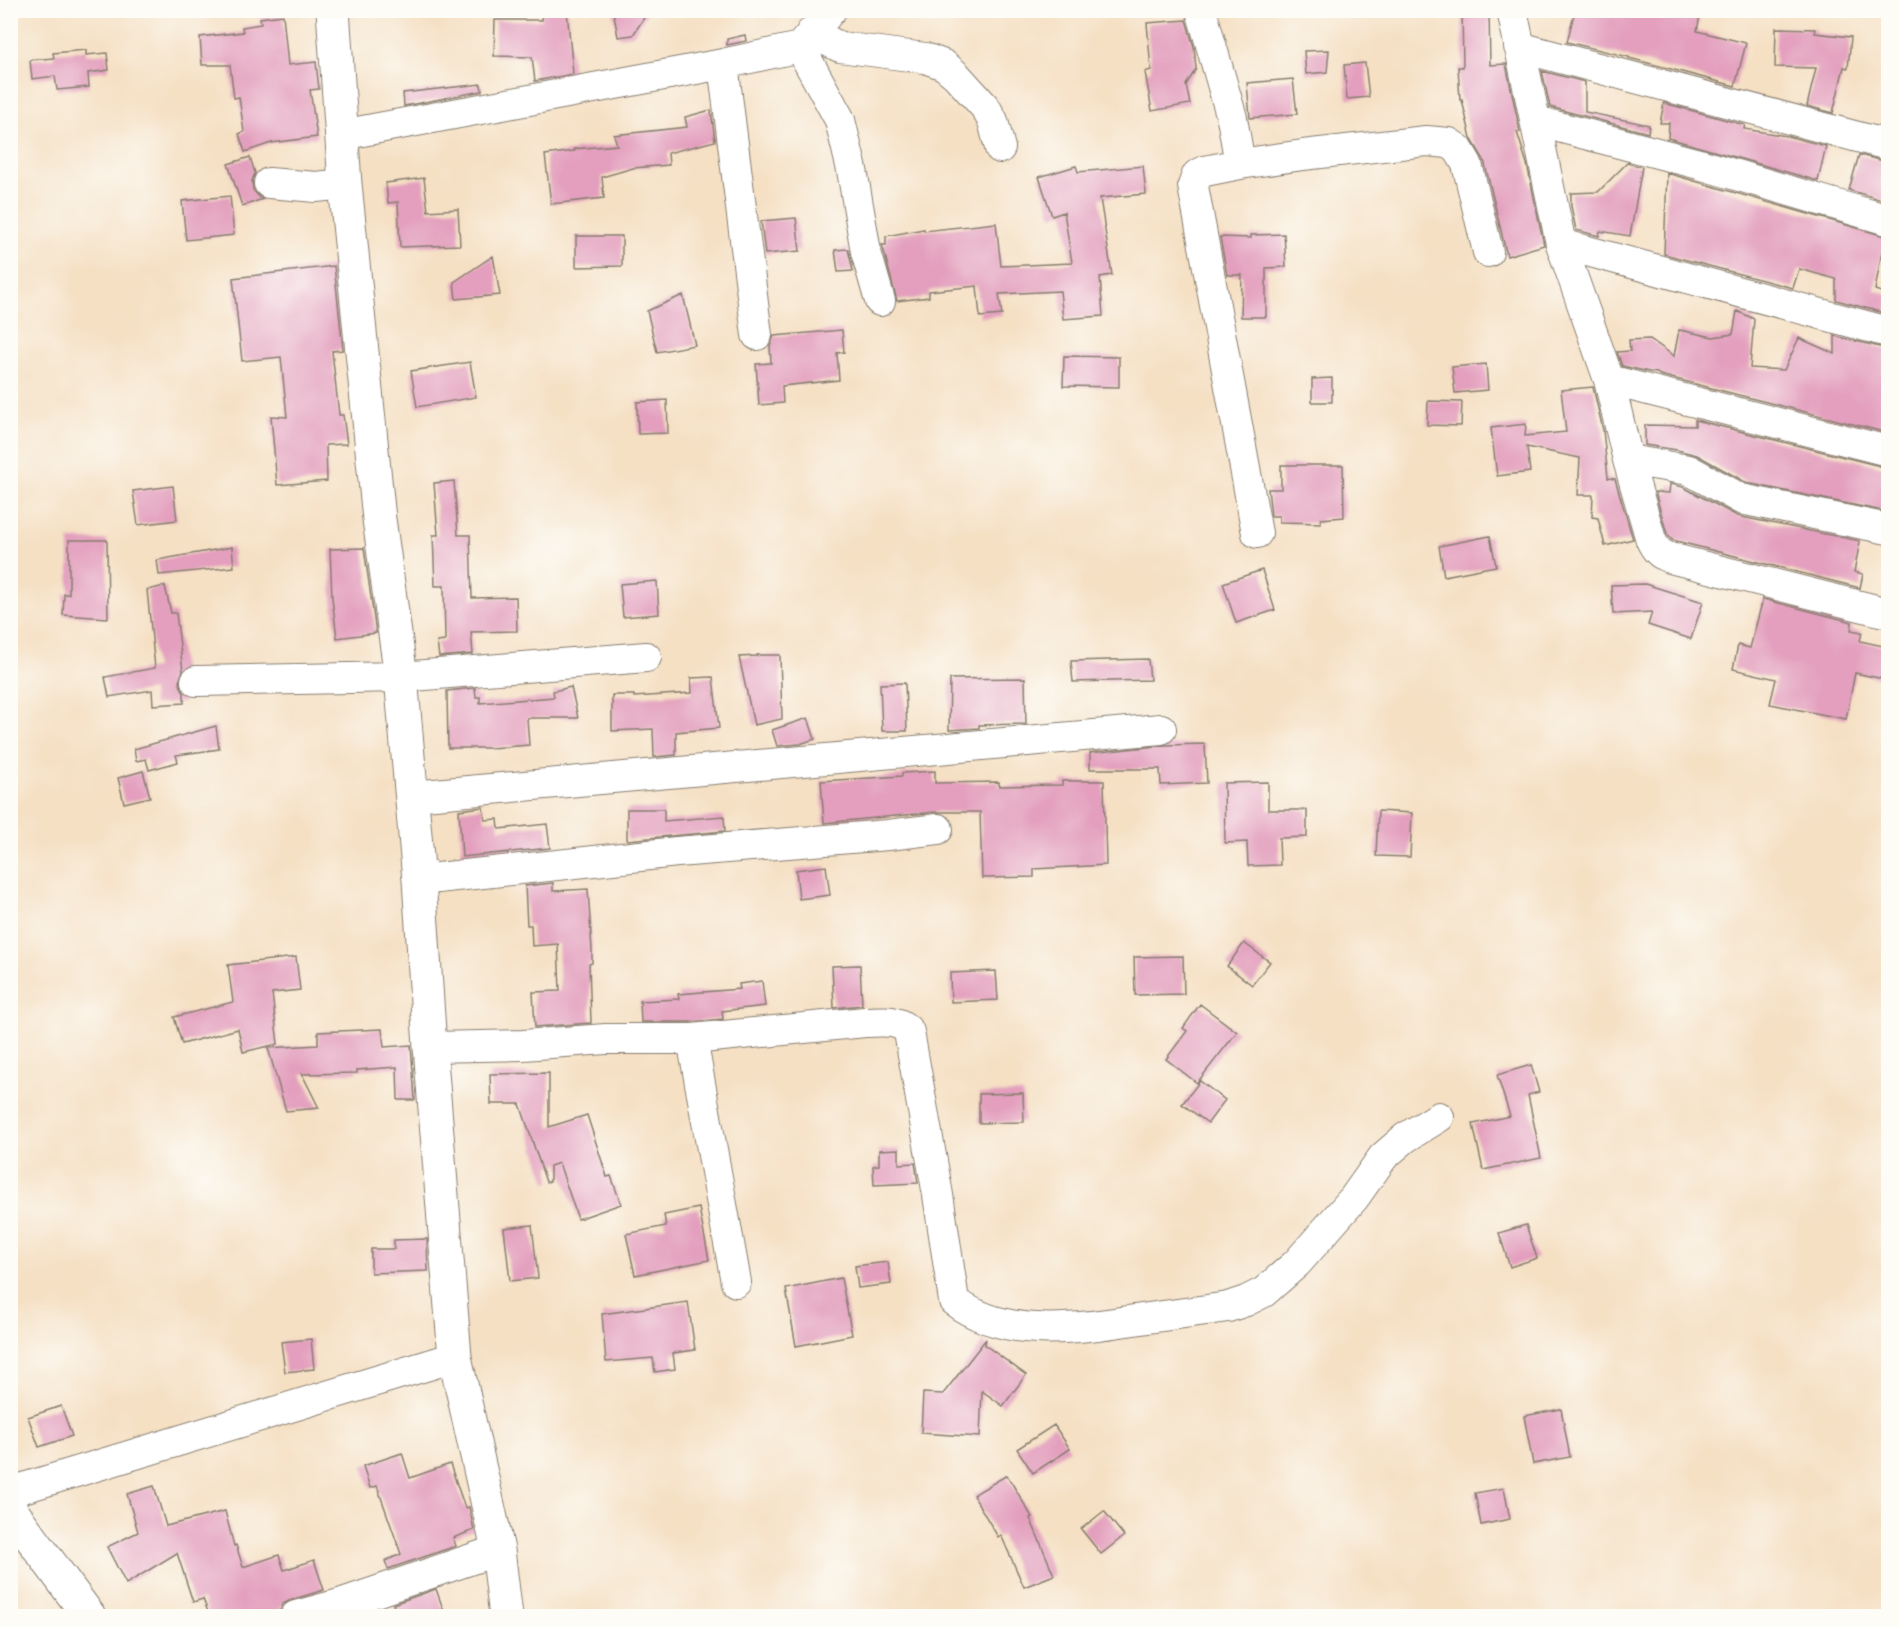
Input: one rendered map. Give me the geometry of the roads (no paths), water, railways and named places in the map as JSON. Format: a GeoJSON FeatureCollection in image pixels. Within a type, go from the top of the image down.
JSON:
{"type":"FeatureCollection","features":[{"type":"Feature","properties":{"kind":"main road"},"geometry":{"type":"LineString","coordinates":[[333,10],[345,184],[379,519],[401,677],[420,879],[430,1047],[454,1357],[498,1550],[506,1617]]}},
{"type":"Feature","properties":{"kind":"main road"},"geometry":{"type":"LineString","coordinates":[[10,1509],[89,1617]]}},
{"type":"Feature","properties":{"kind":"street"},"geometry":{"type":"LineString","coordinates":[[805,40],[831,10]]}},
{"type":"Feature","properties":{"kind":"street"},"geometry":{"type":"LineString","coordinates":[[1201,10],[1232,118],[1240,164]]}},
{"type":"Feature","properties":{"kind":"street"},"geometry":{"type":"LineString","coordinates":[[1512,10],[1561,244],[1610,380],[1628,460],[1651,540],[1656,550],[1661,555],[1888,613]]}},
{"type":"Feature","properties":{"kind":"street"},"geometry":{"type":"LineString","coordinates":[[341,135],[723,64],[805,40],[925,58],[944,64],[985,107],[993,121],[1000,148]]}},
{"type":"Feature","properties":{"kind":"street"},"geometry":{"type":"LineString","coordinates":[[805,40],[840,120],[852,170],[866,252],[880,301]]}},
{"type":"Feature","properties":{"kind":"street"},"geometry":{"type":"LineString","coordinates":[[1519,46],[1888,145]]}},
{"type":"Feature","properties":{"kind":"street"},"geometry":{"type":"LineString","coordinates":[[723,64],[757,334]]}},
{"type":"Feature","properties":{"kind":"street"},"geometry":{"type":"LineString","coordinates":[[1536,121],[1699,164],[1888,220]]}},
{"type":"Feature","properties":{"kind":"street"},"geometry":{"type":"LineString","coordinates":[[1257,533],[1193,186],[1197,175],[1205,171],[1240,164],[1426,141],[1449,143],[1458,149],[1467,164],[1488,252]]}},
{"type":"Feature","properties":{"kind":"street"},"geometry":{"type":"LineString","coordinates":[[269,183],[316,187],[345,184]]}},
{"type":"Feature","properties":{"kind":"street"},"geometry":{"type":"LineString","coordinates":[[1561,244],[1888,332]]}},
{"type":"Feature","properties":{"kind":"street"},"geometry":{"type":"LineString","coordinates":[[1610,380],[1888,451]]}},
{"type":"Feature","properties":{"kind":"street"},"geometry":{"type":"LineString","coordinates":[[1628,460],[1689,470],[1741,499],[1888,529]]}},
{"type":"Feature","properties":{"kind":"street"},"geometry":{"type":"LineString","coordinates":[[196,681],[401,677],[646,657]]}},
{"type":"Feature","properties":{"kind":"street"},"geometry":{"type":"LineString","coordinates":[[412,796],[1161,729]]}},
{"type":"Feature","properties":{"kind":"street"},"geometry":{"type":"LineString","coordinates":[[420,879],[677,852],[939,829]]}},
{"type":"Feature","properties":{"kind":"street"},"geometry":{"type":"LineString","coordinates":[[430,1047],[523,1045],[606,1039],[692,1039],[865,1022],[892,1022],[904,1026],[909,1032],[939,1195],[954,1301],[967,1311],[1019,1326],[1082,1328],[1228,1307],[1246,1301],[1264,1292],[1297,1263],[1354,1198],[1383,1156],[1405,1138],[1439,1117]]}},
{"type":"Feature","properties":{"kind":"street"},"geometry":{"type":"LineString","coordinates":[[692,1039],[736,1282]]}},
{"type":"Feature","properties":{"kind":"street"},"geometry":{"type":"LineString","coordinates":[[10,1492],[454,1357]]}},
{"type":"Feature","properties":{"kind":"street"},"geometry":{"type":"LineString","coordinates":[[296,1617],[498,1550]]}}]}
